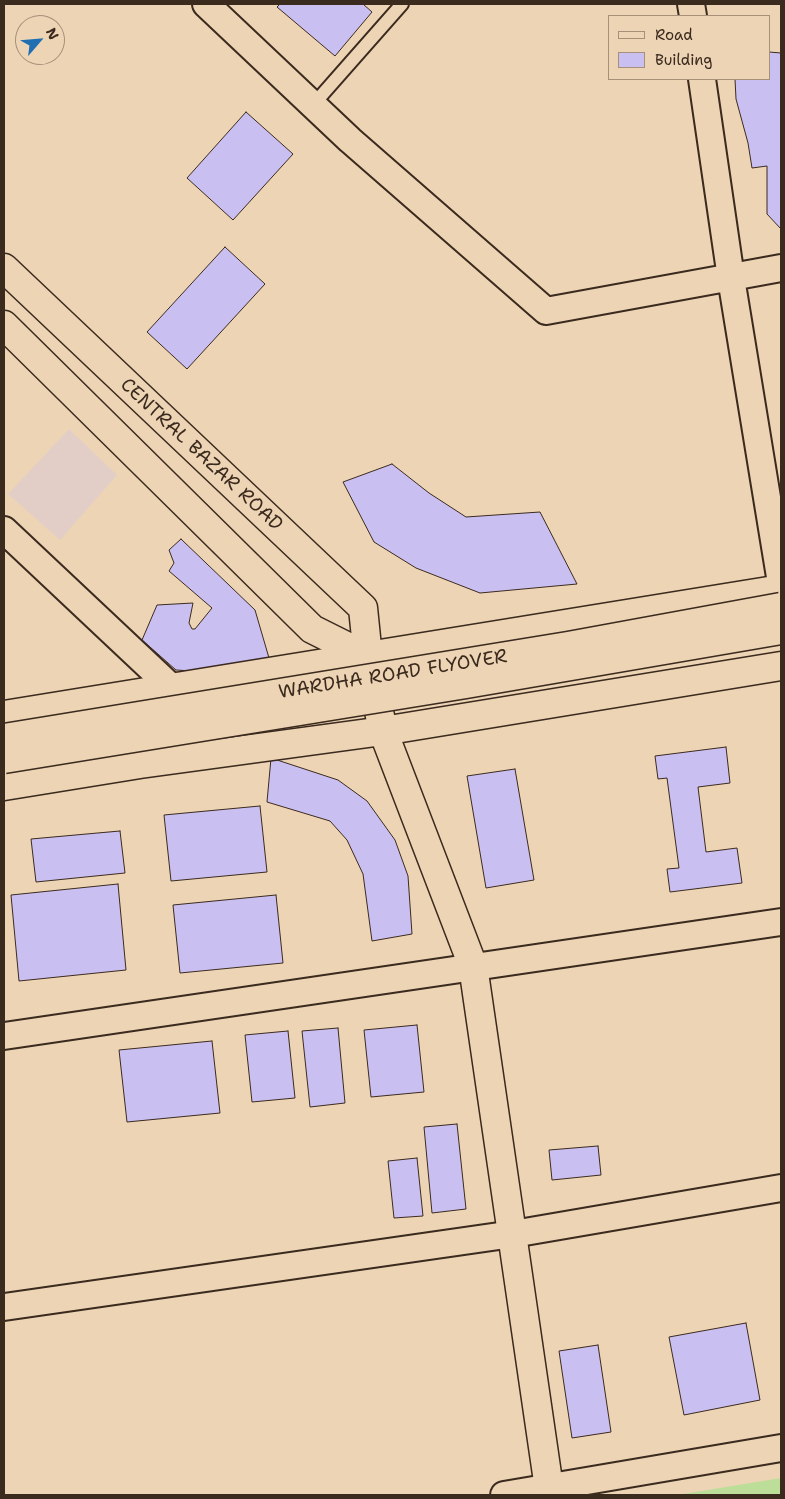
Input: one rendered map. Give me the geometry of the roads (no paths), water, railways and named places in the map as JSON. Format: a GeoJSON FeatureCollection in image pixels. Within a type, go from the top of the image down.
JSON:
{"type":"FeatureCollection","features":[{"type":"Feature","properties":{"kind":"main road","name":"CENTRAL BAZAR ROAD"},"geometry":{"type":"LineString","coordinates":[[4,268],[363,608],[368,657],[383,731],[473,966],[549,1492]]}},
{"type":"Feature","properties":{"kind":"main road"},"geometry":{"type":"LineString","coordinates":[[4,325],[312,628],[368,657]]}},
{"type":"Feature","properties":{"kind":"main road"},"geometry":{"type":"LineString","coordinates":[[4,715],[781,589]]}},
{"type":"Feature","properties":{"kind":"main road","name":"WARDHA ROAD FLYOVER"},"geometry":{"type":"LineString","coordinates":[[4,738],[568,646],[781,608]]}},
{"type":"Feature","properties":{"kind":"main road","name":"WARDHA ROAD FLYOVER"},"geometry":{"type":"LineString","coordinates":[[4,759],[466,684],[781,630]]}},
{"type":"Feature","properties":{"kind":"main road"},"geometry":{"type":"LineString","coordinates":[[4,786],[140,764],[383,731],[781,666]]}},
{"type":"Feature","properties":{"kind":"street"},"geometry":{"type":"LineString","coordinates":[[206,4],[313,105],[546,311],[781,268]]}},
{"type":"Feature","properties":{"kind":"street"},"geometry":{"type":"LineString","coordinates":[[702,80],[731,278],[781,583]]}},
{"type":"Feature","properties":{"kind":"street"},"geometry":{"type":"LineString","coordinates":[[4,530],[172,688]]}},
{"type":"Feature","properties":{"kind":"street"},"geometry":{"type":"LineString","coordinates":[[4,560],[31,556]]}},
{"type":"Feature","properties":{"kind":"street"},"geometry":{"type":"LineString","coordinates":[[4,1036],[781,922]]}},
{"type":"Feature","properties":{"kind":"street"},"geometry":{"type":"LineString","coordinates":[[4,1307],[513,1234],[781,1188]]}},
{"type":"Feature","properties":{"kind":"street"},"geometry":{"type":"LineString","coordinates":[[504,1495],[549,1492],[781,1448]]}},
{"type":"Feature","properties":{"kind":"lane"},"geometry":{"type":"LineString","coordinates":[[313,105],[402,4]]}}]}
